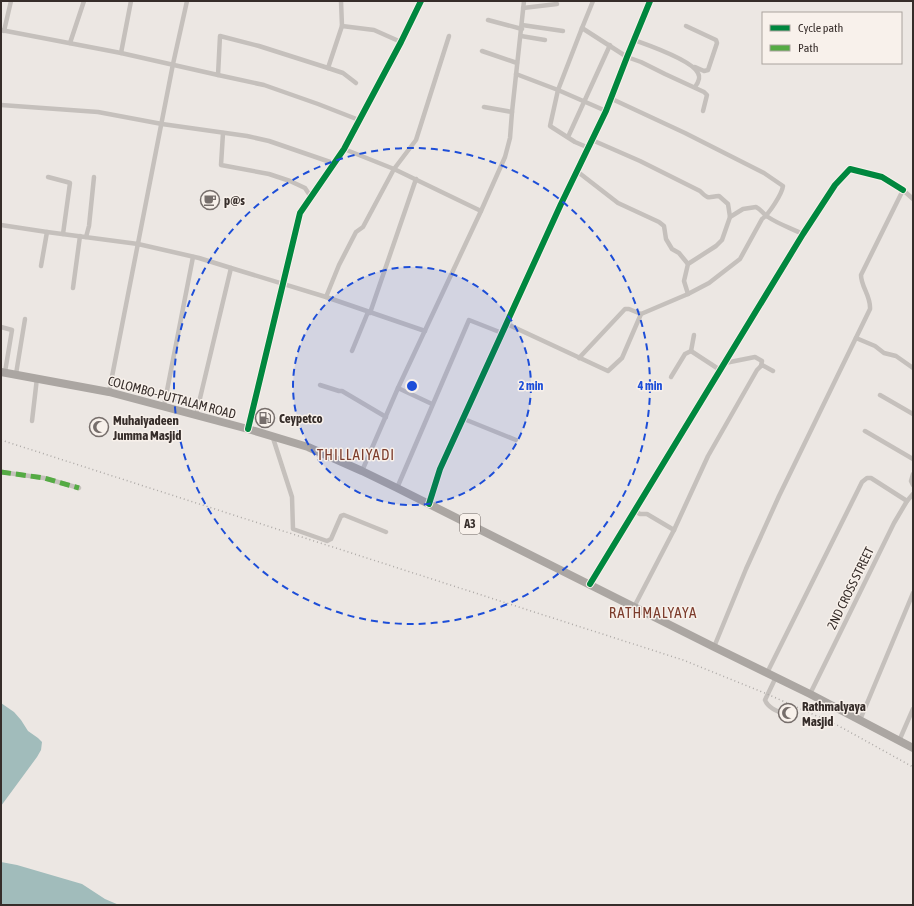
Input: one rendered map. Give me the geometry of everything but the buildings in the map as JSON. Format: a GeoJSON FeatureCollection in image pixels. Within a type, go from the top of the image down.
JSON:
{"type":"FeatureCollection","features":[{"type":"Feature","properties":{"kind":"highway","name":"COLOMBO-PUTTALAM ROAD"},"geometry":{"type":"LineString","coordinates":[[3,372],[109,392],[248,429],[273,438],[308,447],[397,488],[590,584],[810,694],[913,748]]}},
{"type":"Feature","properties":{"kind":"street"},"geometry":{"type":"LineString","coordinates":[[11,1],[3,30],[121,53],[264,85],[359,120]]}},
{"type":"Feature","properties":{"kind":"street"},"geometry":{"type":"LineString","coordinates":[[70,43],[84,1]]}},
{"type":"Feature","properties":{"kind":"street"},"geometry":{"type":"LineString","coordinates":[[121,53],[131,1]]}},
{"type":"Feature","properties":{"kind":"street"},"geometry":{"type":"LineString","coordinates":[[109,392],[173,64],[187,1]]}},
{"type":"Feature","properties":{"kind":"street"},"geometry":{"type":"LineString","coordinates":[[328,68],[342,26],[341,1]]}},
{"type":"Feature","properties":{"kind":"street"},"geometry":{"type":"LineString","coordinates":[[248,429],[300,213],[344,149],[421,1]]}},
{"type":"Feature","properties":{"kind":"street"},"geometry":{"type":"LineString","coordinates":[[362,471],[398,388],[482,211],[505,157],[510,138],[524,1]]}},
{"type":"Feature","properties":{"kind":"street"},"geometry":{"type":"LineString","coordinates":[[589,148],[575,142],[550,126],[558,90],[593,1]]}},
{"type":"Feature","properties":{"kind":"street"},"geometry":{"type":"LineString","coordinates":[[428,504],[440,468],[464,419],[561,204],[578,172],[612,99],[650,1]]}},
{"type":"Feature","properties":{"kind":"street"},"geometry":{"type":"LineString","coordinates":[[523,8],[557,4]]}},
{"type":"Feature","properties":{"kind":"street"},"geometry":{"type":"LineString","coordinates":[[488,20],[522,27],[563,30]]}},
{"type":"Feature","properties":{"kind":"street"},"geometry":{"type":"LineString","coordinates":[[342,26],[374,30],[401,42]]}},
{"type":"Feature","properties":{"kind":"street"},"geometry":{"type":"LineString","coordinates":[[634,40],[667,53],[704,71],[708,70],[718,43],[716,40],[686,26]]}},
{"type":"Feature","properties":{"kind":"street"},"geometry":{"type":"LineString","coordinates":[[582,28],[627,57],[641,62],[704,92],[707,95],[704,111]]}},
{"type":"Feature","properties":{"kind":"street"},"geometry":{"type":"LineString","coordinates":[[218,75],[220,36],[260,46],[343,73],[356,83]]}},
{"type":"Feature","properties":{"kind":"street"},"geometry":{"type":"LineString","coordinates":[[326,297],[339,265],[356,232],[363,227],[394,169],[416,140],[448,36]]}},
{"type":"Feature","properties":{"kind":"street"},"geometry":{"type":"LineString","coordinates":[[521,36],[545,40]]}},
{"type":"Feature","properties":{"kind":"street"},"geometry":{"type":"LineString","coordinates":[[568,137],[610,45]]}},
{"type":"Feature","properties":{"kind":"street"},"geometry":{"type":"LineString","coordinates":[[482,51],[517,62]]}},
{"type":"Feature","properties":{"kind":"street"},"geometry":{"type":"LineString","coordinates":[[692,66],[698,72],[700,78],[695,87]]}},
{"type":"Feature","properties":{"kind":"street"},"geometry":{"type":"LineString","coordinates":[[516,74],[606,111]]}},
{"type":"Feature","properties":{"kind":"street"},"geometry":{"type":"LineString","coordinates":[[507,324],[608,371],[622,358],[641,314],[688,294],[709,283],[740,259],[762,218],[766,216],[783,189],[783,186],[764,173],[732,156],[612,99]]}},
{"type":"Feature","properties":{"kind":"street"},"geometry":{"type":"LineString","coordinates":[[1,105],[98,112],[162,124],[223,133],[268,141],[333,163]]}},
{"type":"Feature","properties":{"kind":"street"},"geometry":{"type":"LineString","coordinates":[[484,107],[512,112]]}},
{"type":"Feature","properties":{"kind":"street"},"geometry":{"type":"LineString","coordinates":[[223,133],[221,165],[269,174],[290,181],[305,188],[311,197]]}},
{"type":"Feature","properties":{"kind":"street"},"geometry":{"type":"LineString","coordinates":[[592,140],[640,161],[700,192],[708,198],[712,199],[719,196],[728,204],[730,217],[722,240],[716,246],[688,264],[684,281],[688,294]]}},
{"type":"Feature","properties":{"kind":"street"},"geometry":{"type":"LineString","coordinates":[[344,149],[394,169],[482,211]]}},
{"type":"Feature","properties":{"kind":"street"},"geometry":{"type":"LineString","coordinates":[[590,584],[803,234],[835,185],[850,170],[882,177],[903,190],[913,199]]}},
{"type":"Feature","properties":{"kind":"street"},"geometry":{"type":"LineString","coordinates":[[578,172],[618,203],[659,222],[664,226],[666,239],[672,249],[679,253],[688,264]]}},
{"type":"Feature","properties":{"kind":"street"},"geometry":{"type":"LineString","coordinates":[[73,288],[83,237],[89,226],[94,177]]}},
{"type":"Feature","properties":{"kind":"street"},"geometry":{"type":"LineString","coordinates":[[48,178],[70,184],[63,234]]}},
{"type":"Feature","properties":{"kind":"street"},"geometry":{"type":"LineString","coordinates":[[352,351],[369,312],[416,179]]}},
{"type":"Feature","properties":{"kind":"street"},"geometry":{"type":"LineString","coordinates":[[714,647],[746,569],[779,496],[870,309],[871,302],[861,280],[861,275],[903,190]]}},
{"type":"Feature","properties":{"kind":"street"},"geometry":{"type":"LineString","coordinates":[[730,217],[744,209],[756,207],[762,210],[766,216],[803,234]]}},
{"type":"Feature","properties":{"kind":"street"},"geometry":{"type":"LineString","coordinates":[[1,225],[138,244],[193,257],[326,297],[426,331]]}},
{"type":"Feature","properties":{"kind":"street"},"geometry":{"type":"LineString","coordinates":[[41,266],[47,232]]}},
{"type":"Feature","properties":{"kind":"street"},"geometry":{"type":"LineString","coordinates":[[122,322],[138,244]]}},
{"type":"Feature","properties":{"kind":"street"},"geometry":{"type":"LineString","coordinates":[[164,406],[193,257]]}},
{"type":"Feature","properties":{"kind":"street"},"geometry":{"type":"LineString","coordinates":[[196,415],[231,268]]}},
{"type":"Feature","properties":{"kind":"street"},"geometry":{"type":"LineString","coordinates":[[578,358],[625,309],[641,314]]}},
{"type":"Feature","properties":{"kind":"street"},"geometry":{"type":"LineString","coordinates":[[16,374],[25,319]]}},
{"type":"Feature","properties":{"kind":"street"},"geometry":{"type":"LineString","coordinates":[[397,488],[468,320],[502,333]]}},
{"type":"Feature","properties":{"kind":"street"},"geometry":{"type":"LineString","coordinates":[[1,327],[12,330],[3,372]]}},
{"type":"Feature","properties":{"kind":"street"},"geometry":{"type":"LineString","coordinates":[[691,351],[694,335]]}},
{"type":"Feature","properties":{"kind":"street"},"geometry":{"type":"LineString","coordinates":[[856,338],[884,352],[896,356],[913,368]]}},
{"type":"Feature","properties":{"kind":"street"},"geometry":{"type":"LineString","coordinates":[[691,351],[720,370]]}},
{"type":"Feature","properties":{"kind":"street"},"geometry":{"type":"LineString","coordinates":[[671,377],[685,354],[691,351]]}},
{"type":"Feature","properties":{"kind":"street"},"geometry":{"type":"LineString","coordinates":[[634,606],[674,530],[708,456],[762,361],[755,357],[725,363]]}},
{"type":"Feature","properties":{"kind":"street"},"geometry":{"type":"LineString","coordinates":[[760,366],[764,366],[773,371]]}},
{"type":"Feature","properties":{"kind":"street"},"geometry":{"type":"LineString","coordinates":[[32,421],[37,378]]}},
{"type":"Feature","properties":{"kind":"street"},"geometry":{"type":"LineString","coordinates":[[320,385],[339,392],[342,391],[386,417]]}},
{"type":"Feature","properties":{"kind":"street"},"geometry":{"type":"LineString","coordinates":[[398,388],[432,404]]}},
{"type":"Feature","properties":{"kind":"street"},"geometry":{"type":"LineString","coordinates":[[880,395],[913,414]]}},
{"type":"Feature","properties":{"kind":"street"},"geometry":{"type":"LineString","coordinates":[[464,419],[516,440]]}},
{"type":"Feature","properties":{"kind":"street"},"geometry":{"type":"LineString","coordinates":[[864,431],[913,459]]}},
{"type":"Feature","properties":{"kind":"street"},"geometry":{"type":"LineString","coordinates":[[273,438],[292,497],[293,529],[327,541],[331,539],[341,516],[344,514],[386,532]]}},
{"type":"Feature","properties":{"kind":"street"},"geometry":{"type":"LineString","coordinates":[[1,472],[44,478],[79,488]]}},
{"type":"Feature","properties":{"kind":"street"},"geometry":{"type":"LineString","coordinates":[[913,474],[911,483],[913,485]]}},
{"type":"Feature","properties":{"kind":"street"},"geometry":{"type":"LineString","coordinates":[[766,673],[862,482],[867,478],[871,478],[907,501]]}},
{"type":"Feature","properties":{"kind":"street","name":"2ND CROSS STREET"},"geometry":{"type":"LineString","coordinates":[[810,694],[894,523],[913,494]]}},
{"type":"Feature","properties":{"kind":"street"},"geometry":{"type":"LineString","coordinates":[[635,511],[640,514],[647,514],[674,530]]}},
{"type":"Feature","properties":{"kind":"street"},"geometry":{"type":"LineString","coordinates":[[860,720],[913,593]]}},
{"type":"Feature","properties":{"kind":"street"},"geometry":{"type":"LineString","coordinates":[[776,677],[765,700],[766,704],[776,711],[785,714]]}},
{"type":"Feature","properties":{"kind":"street"},"geometry":{"type":"LineString","coordinates":[[899,741],[913,709]]}},
{"type":"Feature","properties":{"kind":"water"},"geometry":{"type":"Polygon","coordinates":[[[1,703],[14,712],[28,731],[42,742],[41,750],[37,757],[1,806],[1,703]]]}},
{"type":"Feature","properties":{"kind":"water"},"geometry":{"type":"Polygon","coordinates":[[[1,862],[17,865],[82,884],[105,899],[119,905],[1,905],[1,862]]]}},
{"type":"Feature","properties":{"kind":"railway"},"geometry":{"type":"LineString","coordinates":[[1,440],[683,660],[767,694],[837,725],[913,767]]}},
{"type":"Feature","properties":{"kind":"marked path"},"geometry":{"type":"LineString","coordinates":[[1,472],[44,478],[79,488]]}},
{"type":"Feature","properties":{"kind":"cycle path"},"geometry":{"type":"LineString","coordinates":[[248,429],[300,213],[344,149],[421,1]]}},
{"type":"Feature","properties":{"kind":"cycle path"},"geometry":{"type":"LineString","coordinates":[[429,504],[440,469],[561,204],[606,111],[650,1]]}},
{"type":"Feature","properties":{"kind":"cycle path"},"geometry":{"type":"LineString","coordinates":[[590,584],[803,234],[835,185],[850,169],[882,177],[903,190]]}},
{"type":"Feature","properties":{"kind":"place","name":"p@s"},"geometry":{"type":"Point","coordinates":[210,200]}},
{"type":"Feature","properties":{"kind":"place","name":"Ceypetco"},"geometry":{"type":"Point","coordinates":[265,418]}},
{"type":"Feature","properties":{"kind":"place","name":"Muhaiyadeen Jumma Masjid"},"geometry":{"type":"Point","coordinates":[99,427]}},
{"type":"Feature","properties":{"kind":"place","name":"Rathmalyaya Masjid"},"geometry":{"type":"Point","coordinates":[788,713]}},
{"type":"Feature","properties":{"kind":"district","name":"THILLAIYADI"},"geometry":{"type":"Point","coordinates":[356,455]}},
{"type":"Feature","properties":{"kind":"district","name":"RATHMALYAYA"},"geometry":{"type":"Point","coordinates":[653,613]}}]}
